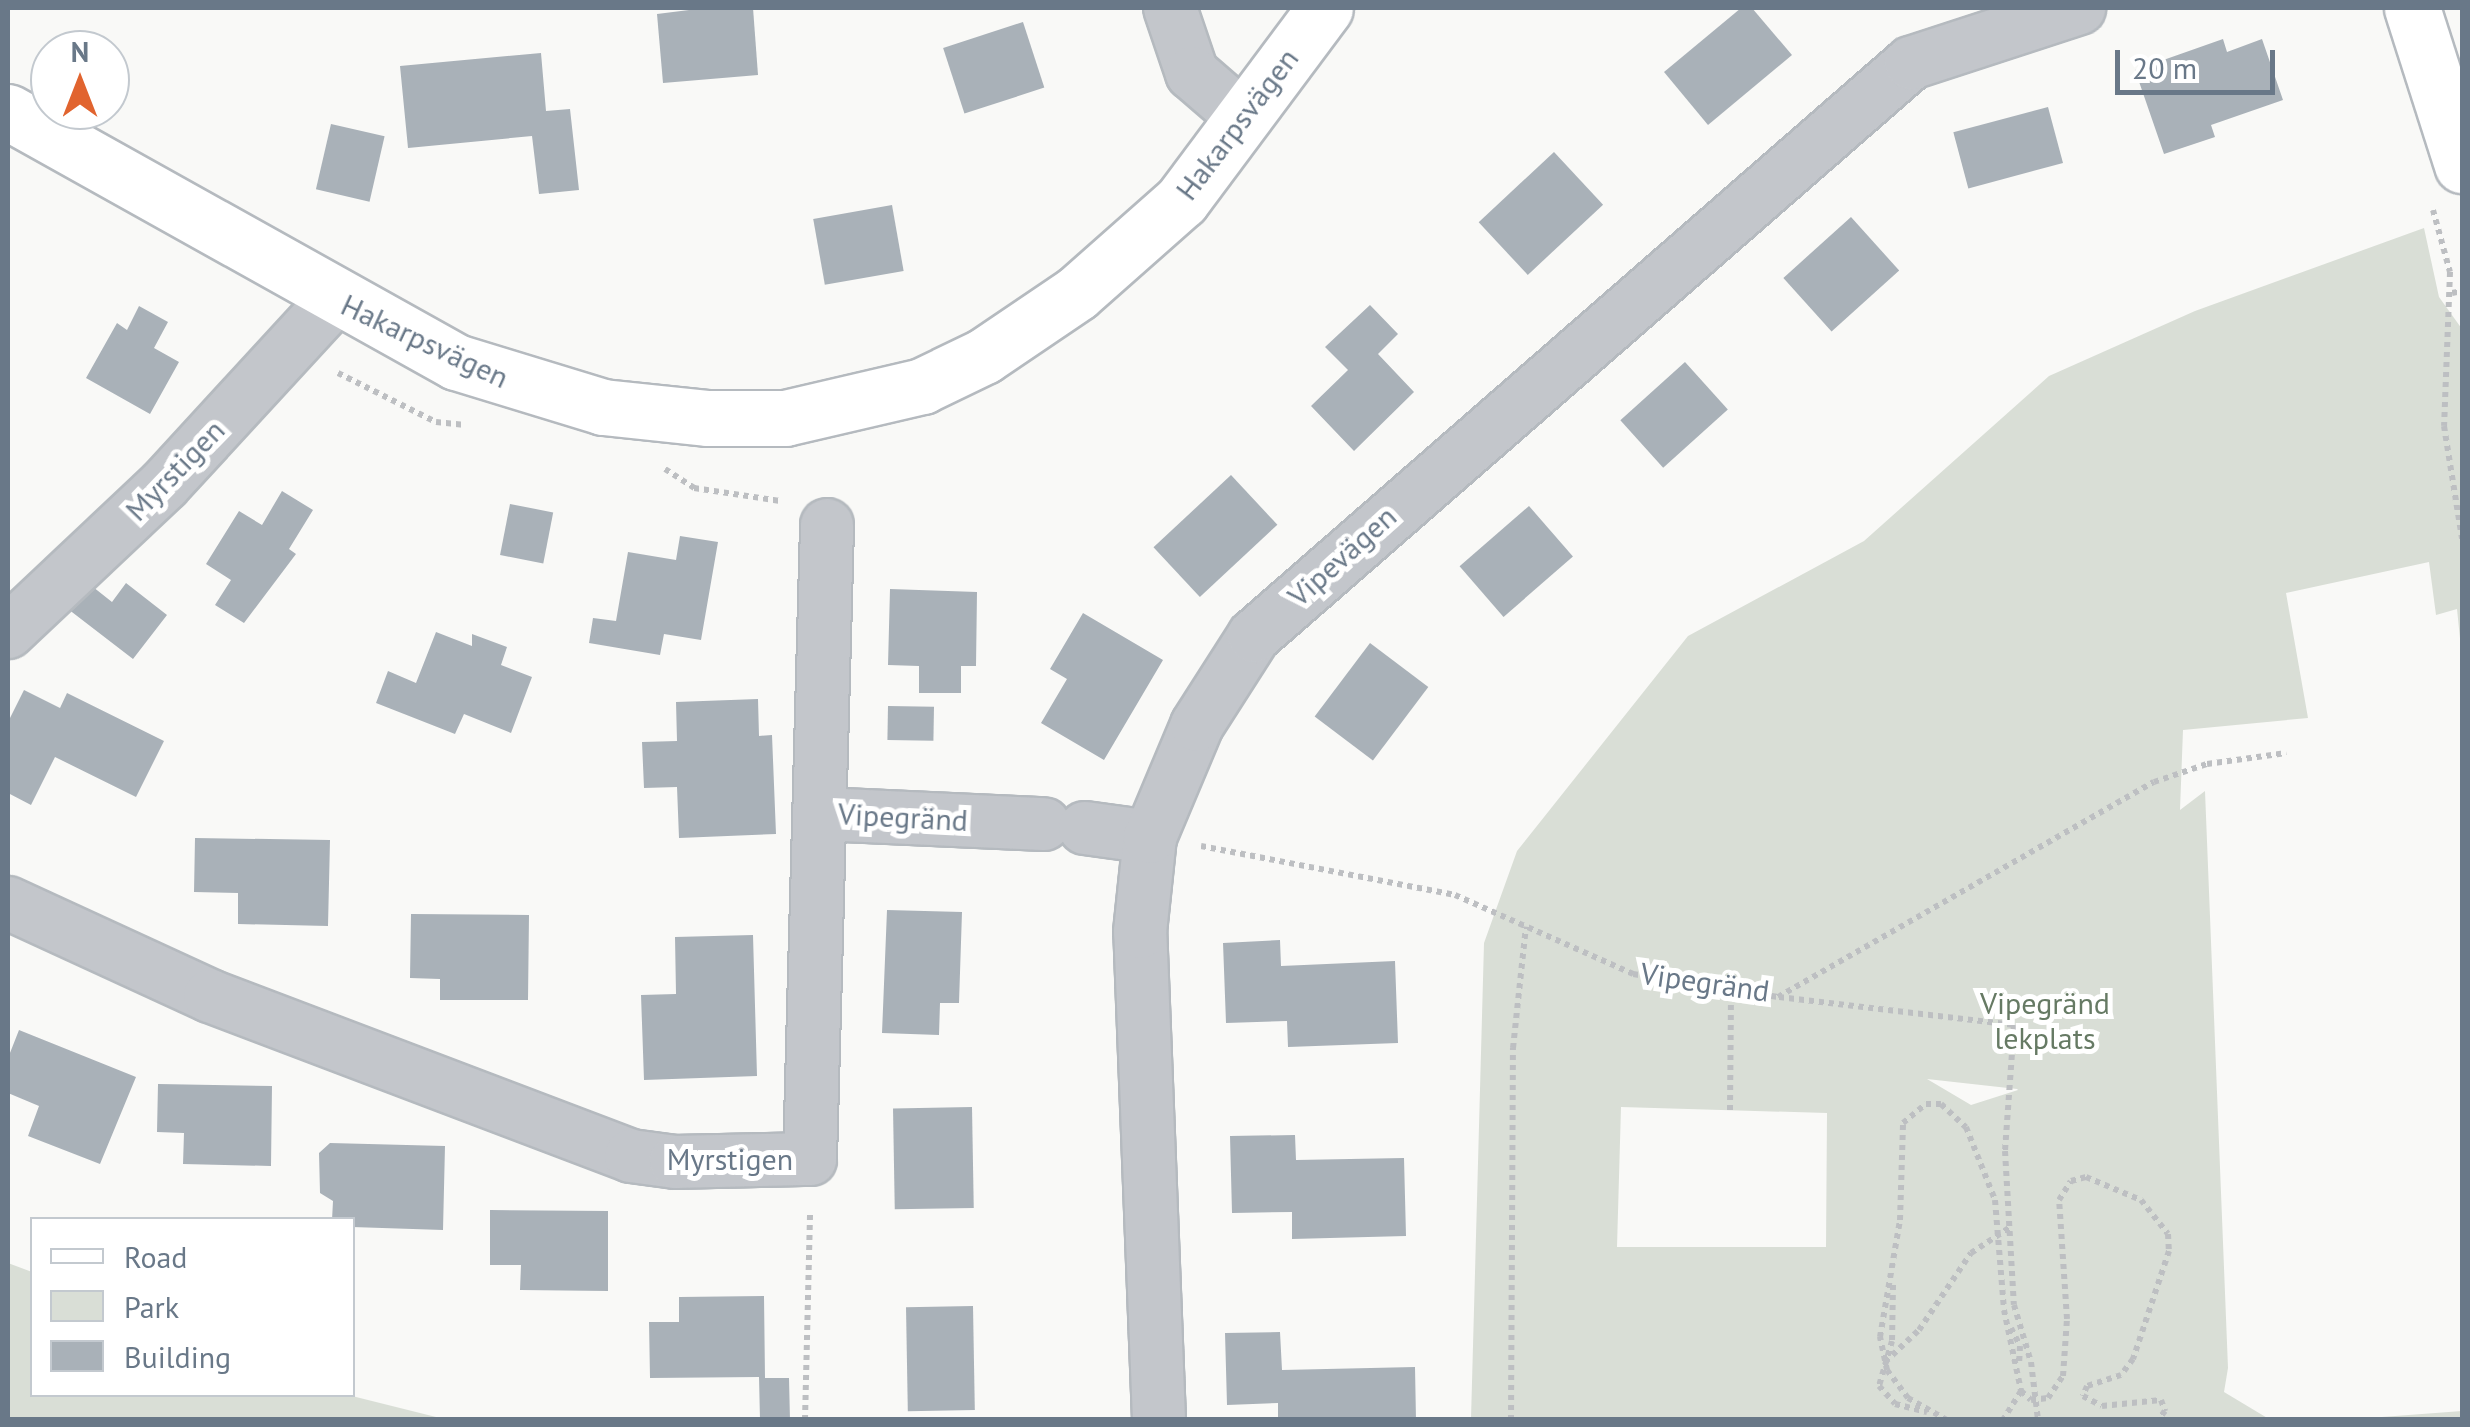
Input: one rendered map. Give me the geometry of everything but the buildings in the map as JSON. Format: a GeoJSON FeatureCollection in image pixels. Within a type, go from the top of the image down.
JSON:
{"type":"FeatureCollection","features":[{"type":"Feature","properties":{"kind":"street"},"geometry":{"type":"LineString","coordinates":[[1170,8],[1192,73],[1244,118]]}},
{"type":"Feature","properties":{"kind":"street","name":"Hakarpsvägen"},"geometry":{"type":"LineString","coordinates":[[8,112],[335,299],[456,362],[524,386],[655,415],[801,415],[922,386],[984,356],[1077,293],[1182,200],[1326,8]]}},
{"type":"Feature","properties":{"kind":"street","name":"Vipevägen"},"geometry":{"type":"LineString","coordinates":[[1158,1420],[1140,932],[1150,837],[1197,724],[1254,636],[1911,64],[2078,8]]}},
{"type":"Feature","properties":{"kind":"street"},"geometry":{"type":"LineString","coordinates":[[2412,8],[2453,164]]}},
{"type":"Feature","properties":{"kind":"street","name":"Myrstigen"},"geometry":{"type":"LineString","coordinates":[[8,632],[164,485],[335,299]]}},
{"type":"Feature","properties":{"kind":"street","name":"Myrstigen"},"geometry":{"type":"LineString","coordinates":[[8,902],[210,996],[631,1156],[676,1162],[810,1159],[827,525]]}},
{"type":"Feature","properties":{"kind":"street","name":"Vipegränd"},"geometry":{"type":"LineString","coordinates":[[822,814],[1065,826],[1150,837]]}},
{"type":"Feature","properties":{"kind":"path"},"geometry":{"type":"LineString","coordinates":[[2453,164],[2452,293],[2444,426],[2462,539]]}},
{"type":"Feature","properties":{"kind":"path"},"geometry":{"type":"LineString","coordinates":[[2452,293],[2462,292]]}},
{"type":"Feature","properties":{"kind":"path"},"geometry":{"type":"LineString","coordinates":[[655,415],[658,456],[670,477],[694,488],[819,508],[827,525]]}},
{"type":"Feature","properties":{"kind":"path","name":"Vipegränd"},"geometry":{"type":"LineString","coordinates":[[1150,837],[1454,895],[1633,974],[1778,997],[2154,782],[2207,764],[2286,753]]}},
{"type":"Feature","properties":{"kind":"path"},"geometry":{"type":"LineString","coordinates":[[1511,1420],[1512,1048],[1526,926]]}},
{"type":"Feature","properties":{"kind":"path"},"geometry":{"type":"LineString","coordinates":[[1730,1110],[1731,990]]}},
{"type":"Feature","properties":{"kind":"path"},"geometry":{"type":"LineString","coordinates":[[1778,997],[2014,1025],[2005,1151],[2014,1305],[2038,1420]]}},
{"type":"Feature","properties":{"kind":"path"},"geometry":{"type":"LineString","coordinates":[[1947,1420],[1908,1398],[1885,1362],[1880,1337],[1892,1274],[1903,1123],[1926,1104],[1954,1112],[1974,1140],[1988,1170],[2007,1324],[2019,1364],[2021,1391],[2003,1420]]}},
{"type":"Feature","properties":{"kind":"path"},"geometry":{"type":"LineString","coordinates":[[805,1420],[810,1159]]}},
{"type":"Feature","properties":{"kind":"path"},"geometry":{"type":"LineString","coordinates":[[2036,1401],[2054,1394],[2068,1360],[2059,1200],[2071,1181],[2086,1176],[2141,1200],[2168,1234],[2170,1251],[2133,1359],[2121,1375],[2087,1386],[2083,1396],[2102,1406],[2161,1400],[2165,1412],[2158,1420]]}},
{"type":"Feature","properties":{"kind":"path"},"geometry":{"type":"LineString","coordinates":[[1935,1413],[1895,1404],[1884,1394],[1878,1386],[1885,1362],[1920,1330],[1971,1253],[2012,1226]]}},
{"type":"Feature","properties":{"kind":"path"},"geometry":{"type":"LineString","coordinates":[[2021,1391],[2036,1401]]}},
{"type":"Feature","properties":{"kind":"green space","name":"Vipegränd lekplats"},"geometry":{"type":"Polygon","coordinates":[[[2424,228],[2439,297],[2462,329],[2462,658],[2457,609],[2436,615],[2429,562],[2286,593],[2308,718],[2183,730],[2180,810],[2205,791],[2228,1368],[2224,1392],[2269,1419],[1471,1419],[1484,943],[1517,851],[1688,636],[1864,541],[2049,376],[2195,311],[2424,228]],[[1927,1079],[1971,1105],[2018,1090],[2017,1089],[1927,1079]],[[1621,1107],[1617,1247],[1826,1247],[1827,1113],[1621,1107]]]}},
{"type":"Feature","properties":{"kind":"green space"},"geometry":{"type":"Polygon","coordinates":[[[8,1263],[30,1271],[30,1397],[355,1397],[444,1419],[8,1419],[8,1263]]]}},
{"type":"Feature","properties":{"kind":"green space"},"geometry":{"type":"Polygon","coordinates":[[[2462,1411],[2462,1419],[2355,1419],[2462,1411]]]}}]}
